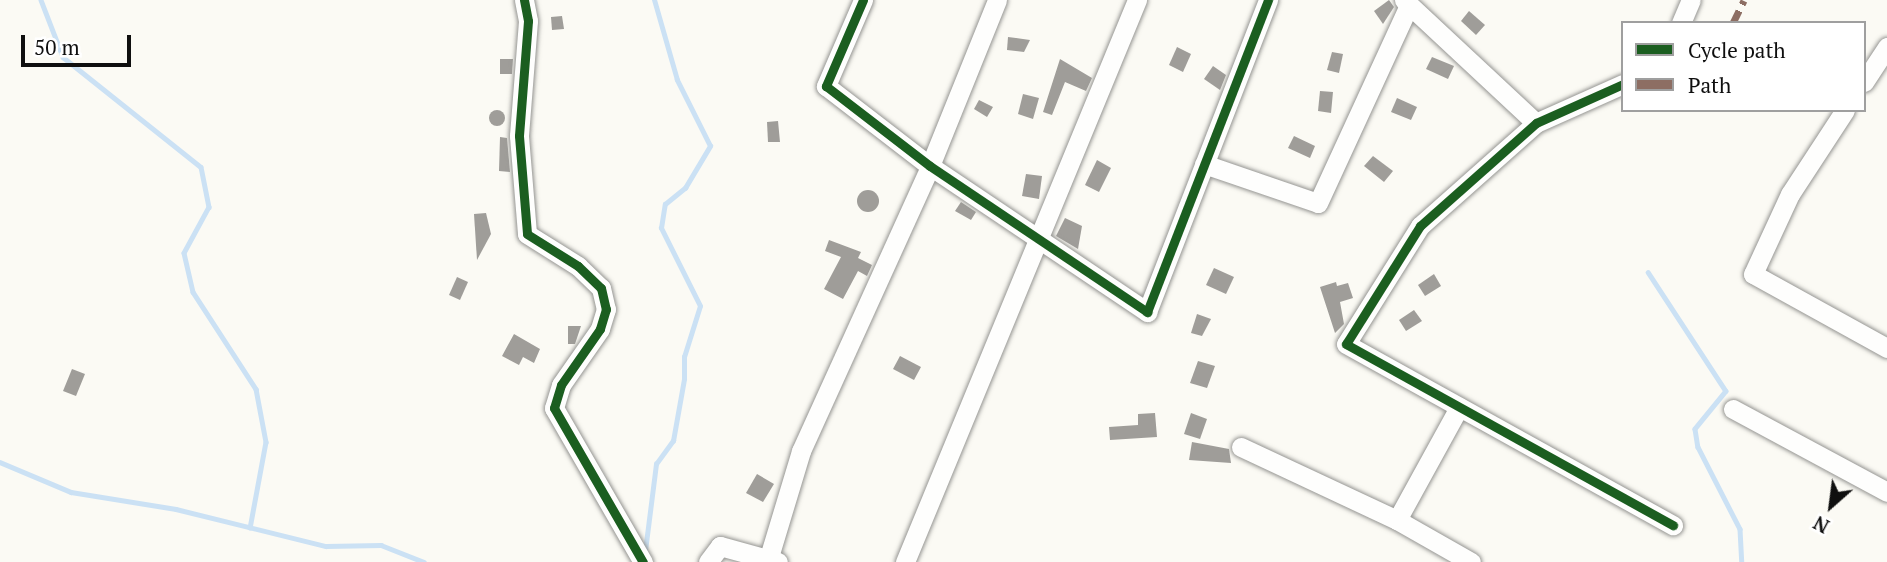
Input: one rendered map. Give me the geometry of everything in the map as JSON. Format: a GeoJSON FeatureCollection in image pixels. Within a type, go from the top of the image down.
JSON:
{"type":"FeatureCollection","features":[{"type":"Feature","properties":{"kind":"street"},"geometry":{"type":"LineString","coordinates":[[524,0],[528,21],[519,136],[527,234],[578,266],[601,288],[606,309],[600,329],[561,385],[554,408],[643,562]]}},
{"type":"Feature","properties":{"kind":"street"},"geometry":{"type":"LineString","coordinates":[[863,0],[826,86],[930,166],[1147,312],[1268,0]]}},
{"type":"Feature","properties":{"kind":"street"},"geometry":{"type":"LineString","coordinates":[[708,562],[720,546],[774,559],[801,450],[930,166],[997,0]]}},
{"type":"Feature","properties":{"kind":"street"},"geometry":{"type":"LineString","coordinates":[[905,562],[1137,0]]}},
{"type":"Feature","properties":{"kind":"street"},"geometry":{"type":"LineString","coordinates":[[1682,21],[1691,0]]}},
{"type":"Feature","properties":{"kind":"street"},"geometry":{"type":"LineString","coordinates":[[1204,164],[1318,203],[1406,3],[1536,123]]}},
{"type":"Feature","properties":{"kind":"street"},"geometry":{"type":"LineString","coordinates":[[1866,79],[1887,47]]}},
{"type":"Feature","properties":{"kind":"street"},"geometry":{"type":"LineString","coordinates":[[1621,85],[1536,123],[1420,226],[1346,344],[1672,525]]}},
{"type":"Feature","properties":{"kind":"street"},"geometry":{"type":"LineString","coordinates":[[1844,112],[1790,194],[1753,274],[1887,348]]}},
{"type":"Feature","properties":{"kind":"street"},"geometry":{"type":"LineString","coordinates":[[1397,520],[1459,407]]}},
{"type":"Feature","properties":{"kind":"street"},"geometry":{"type":"LineString","coordinates":[[1733,409],[1887,492]]}},
{"type":"Feature","properties":{"kind":"street"},"geometry":{"type":"LineString","coordinates":[[1241,447],[1397,520],[1445,555],[1471,562]]}},
{"type":"Feature","properties":{"kind":"building"},"geometry":{"type":"Polygon","coordinates":[[[1389,0],[1394,7],[1383,24],[1374,11],[1389,0]]]}},
{"type":"Feature","properties":{"kind":"building"},"geometry":{"type":"Polygon","coordinates":[[[1469,11],[1485,25],[1476,35],[1461,21],[1469,11]]]}},
{"type":"Feature","properties":{"kind":"building"},"geometry":{"type":"Polygon","coordinates":[[[562,16],[564,29],[552,30],[551,17],[562,16]]]}},
{"type":"Feature","properties":{"kind":"building"},"geometry":{"type":"Polygon","coordinates":[[[1008,37],[1030,40],[1024,52],[1007,50],[1008,37]]]}},
{"type":"Feature","properties":{"kind":"building"},"geometry":{"type":"Polygon","coordinates":[[[1177,47],[1191,54],[1183,72],[1169,65],[1177,47]]]}},
{"type":"Feature","properties":{"kind":"building"},"geometry":{"type":"Polygon","coordinates":[[[1332,52],[1343,54],[1339,73],[1327,70],[1332,52]]]}},
{"type":"Feature","properties":{"kind":"building"},"geometry":{"type":"Polygon","coordinates":[[[1432,57],[1454,66],[1448,79],[1426,69],[1432,57]]]}},
{"type":"Feature","properties":{"kind":"building"},"geometry":{"type":"Polygon","coordinates":[[[500,59],[513,59],[512,74],[500,74],[500,59]]]}},
{"type":"Feature","properties":{"kind":"building"},"geometry":{"type":"Polygon","coordinates":[[[1060,59],[1092,78],[1086,91],[1065,82],[1052,115],[1043,112],[1060,59]]]}},
{"type":"Feature","properties":{"kind":"building"},"geometry":{"type":"Polygon","coordinates":[[[1213,66],[1226,75],[1220,90],[1204,79],[1213,66]]]}},
{"type":"Feature","properties":{"kind":"building"},"geometry":{"type":"Polygon","coordinates":[[[1320,91],[1333,92],[1331,113],[1318,111],[1320,91]]]}},
{"type":"Feature","properties":{"kind":"building"},"geometry":{"type":"Polygon","coordinates":[[[1023,94],[1039,98],[1033,119],[1018,114],[1023,94]]]}},
{"type":"Feature","properties":{"kind":"building"},"geometry":{"type":"Polygon","coordinates":[[[1397,98],[1417,107],[1411,120],[1391,112],[1397,98]]]}},
{"type":"Feature","properties":{"kind":"building"},"geometry":{"type":"Polygon","coordinates":[[[979,100],[993,107],[987,117],[974,109],[979,100]]]}},
{"type":"Feature","properties":{"kind":"building"},"geometry":{"type":"Polygon","coordinates":[[[497,110],[505,118],[497,126],[489,118],[497,110]]]}},
{"type":"Feature","properties":{"kind":"building"},"geometry":{"type":"Polygon","coordinates":[[[778,121],[780,142],[768,142],[767,122],[778,121]]]}},
{"type":"Feature","properties":{"kind":"building"},"geometry":{"type":"Polygon","coordinates":[[[1294,136],[1315,146],[1310,158],[1288,148],[1294,136]]]}},
{"type":"Feature","properties":{"kind":"building"},"geometry":{"type":"Polygon","coordinates":[[[500,137],[507,138],[510,172],[499,171],[500,137]]]}},
{"type":"Feature","properties":{"kind":"building"},"geometry":{"type":"Polygon","coordinates":[[[1373,156],[1393,171],[1384,182],[1364,166],[1373,156]]]}},
{"type":"Feature","properties":{"kind":"building"},"geometry":{"type":"Polygon","coordinates":[[[1097,160],[1111,168],[1099,192],[1085,185],[1097,160]]]}},
{"type":"Feature","properties":{"kind":"building"},"geometry":{"type":"Polygon","coordinates":[[[1026,174],[1042,176],[1039,199],[1022,196],[1026,174]]]}},
{"type":"Feature","properties":{"kind":"building"},"geometry":{"type":"Polygon","coordinates":[[[864,190],[872,190],[879,197],[879,205],[872,212],[864,212],[857,205],[857,197],[864,190]]]}},
{"type":"Feature","properties":{"kind":"building"},"geometry":{"type":"Polygon","coordinates":[[[961,202],[976,212],[971,220],[955,211],[961,202]]]}},
{"type":"Feature","properties":{"kind":"building"},"geometry":{"type":"Polygon","coordinates":[[[486,213],[491,234],[477,260],[474,214],[486,213]]]}},
{"type":"Feature","properties":{"kind":"building"},"geometry":{"type":"Polygon","coordinates":[[[1065,218],[1082,226],[1078,249],[1056,236],[1065,218]]]}},
{"type":"Feature","properties":{"kind":"building"},"geometry":{"type":"Polygon","coordinates":[[[829,240],[861,252],[858,258],[872,265],[867,276],[858,271],[843,299],[824,289],[841,257],[825,251],[829,240]]]}},
{"type":"Feature","properties":{"kind":"building"},"geometry":{"type":"Polygon","coordinates":[[[1214,268],[1234,277],[1226,294],[1206,285],[1214,268]]]}},
{"type":"Feature","properties":{"kind":"building"},"geometry":{"type":"Polygon","coordinates":[[[1434,274],[1441,286],[1425,296],[1418,285],[1434,274]]]}},
{"type":"Feature","properties":{"kind":"building"},"geometry":{"type":"Polygon","coordinates":[[[457,277],[468,282],[460,300],[449,295],[457,277]]]}},
{"type":"Feature","properties":{"kind":"building"},"geometry":{"type":"Polygon","coordinates":[[[1336,282],[1337,286],[1348,283],[1353,298],[1340,302],[1344,324],[1335,333],[1320,287],[1336,282]]]}},
{"type":"Feature","properties":{"kind":"building"},"geometry":{"type":"Polygon","coordinates":[[[1414,310],[1422,321],[1406,331],[1399,320],[1414,310]]]}},
{"type":"Feature","properties":{"kind":"building"},"geometry":{"type":"Polygon","coordinates":[[[1197,314],[1211,319],[1202,336],[1191,333],[1197,314]]]}},
{"type":"Feature","properties":{"kind":"building"},"geometry":{"type":"Polygon","coordinates":[[[568,326],[581,326],[575,344],[568,344],[568,326]]]}},
{"type":"Feature","properties":{"kind":"building"},"geometry":{"type":"Polygon","coordinates":[[[514,334],[540,349],[534,363],[523,357],[519,365],[502,356],[514,334]]]}},
{"type":"Feature","properties":{"kind":"building"},"geometry":{"type":"Polygon","coordinates":[[[900,356],[921,367],[914,380],[893,369],[900,356]]]}},
{"type":"Feature","properties":{"kind":"building"},"geometry":{"type":"Polygon","coordinates":[[[1198,361],[1215,366],[1207,388],[1190,383],[1198,361]]]}},
{"type":"Feature","properties":{"kind":"building"},"geometry":{"type":"Polygon","coordinates":[[[72,369],[85,374],[76,396],[63,391],[72,369]]]}},
{"type":"Feature","properties":{"kind":"building"},"geometry":{"type":"Polygon","coordinates":[[[1155,413],[1157,437],[1110,440],[1109,427],[1138,425],[1138,414],[1155,413]]]}},
{"type":"Feature","properties":{"kind":"building"},"geometry":{"type":"Polygon","coordinates":[[[1191,413],[1207,419],[1200,439],[1184,434],[1191,413]]]}},
{"type":"Feature","properties":{"kind":"building"},"geometry":{"type":"Polygon","coordinates":[[[1192,442],[1229,449],[1231,463],[1189,460],[1192,442]]]}},
{"type":"Feature","properties":{"kind":"building"},"geometry":{"type":"Polygon","coordinates":[[[757,474],[774,484],[763,502],[746,493],[757,474]]]}},
{"type":"Feature","properties":{"kind":"waterway"},"geometry":{"type":"LineString","coordinates":[[41,0],[63,57],[201,167],[209,207],[184,253],[193,292],[256,389],[266,442],[250,528]]}},
{"type":"Feature","properties":{"kind":"waterway"},"geometry":{"type":"LineString","coordinates":[[645,551],[656,464],[673,441],[684,379],[684,357],[700,306],[661,228],[665,204],[685,188],[710,146],[677,80],[654,0]]}},
{"type":"Feature","properties":{"kind":"waterway"},"geometry":{"type":"LineString","coordinates":[[1648,272],[1726,391],[1695,429],[1698,447],[1740,529],[1742,562]]}},
{"type":"Feature","properties":{"kind":"waterway"},"geometry":{"type":"LineString","coordinates":[[0,462],[71,492],[176,509],[326,546],[381,545],[424,562]]}},
{"type":"Feature","properties":{"kind":"marked path"},"geometry":{"type":"LineString","coordinates":[[1734,21],[1744,0]]}},
{"type":"Feature","properties":{"kind":"cycle path"},"geometry":{"type":"LineString","coordinates":[[524,0],[528,21],[519,136],[527,234],[578,266],[601,288],[606,309],[600,329],[561,385],[554,408],[643,562]]}},
{"type":"Feature","properties":{"kind":"cycle path"},"geometry":{"type":"LineString","coordinates":[[863,0],[826,86],[930,166],[1147,312],[1268,0]]}},
{"type":"Feature","properties":{"kind":"cycle path"},"geometry":{"type":"LineString","coordinates":[[1621,85],[1536,123],[1420,226],[1346,344],[1673,525]]}}]}
